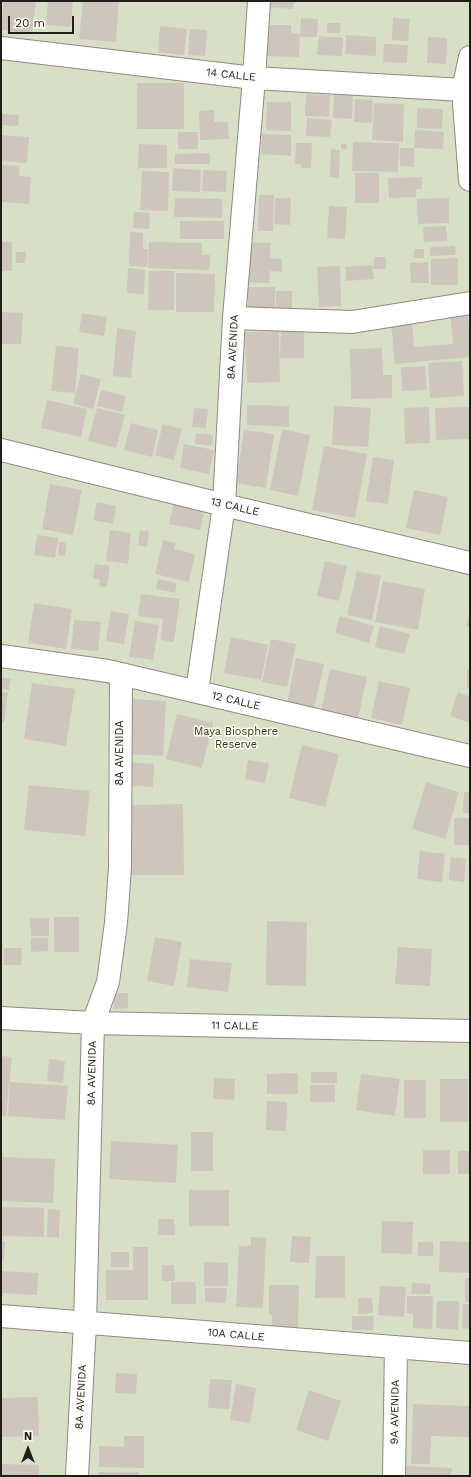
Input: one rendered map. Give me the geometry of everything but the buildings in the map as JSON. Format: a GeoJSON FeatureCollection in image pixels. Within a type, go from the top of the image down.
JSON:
{"type":"FeatureCollection","features":[{"type":"Feature","properties":{"kind":"street","name":"8A AVENIDA"},"geometry":{"type":"LineString","coordinates":[[197,691],[224,505],[234,318],[259,1]]}},
{"type":"Feature","properties":{"kind":"street","name":"14 CALLE"},"geometry":{"type":"LineString","coordinates":[[1,48],[254,78],[463,90]]}},
{"type":"Feature","properties":{"kind":"street"},"geometry":{"type":"LineString","coordinates":[[470,56],[463,90],[470,180]]}},
{"type":"Feature","properties":{"kind":"street"},"geometry":{"type":"LineString","coordinates":[[234,318],[352,322],[470,303]]}},
{"type":"Feature","properties":{"kind":"street","name":"13 CALLE"},"geometry":{"type":"LineString","coordinates":[[1,450],[224,505],[470,563]]}},
{"type":"Feature","properties":{"kind":"street","name":"12 CALLE"},"geometry":{"type":"LineString","coordinates":[[1,656],[108,671],[470,756]]}},
{"type":"Feature","properties":{"kind":"street","name":"8A AVENIDA"},"geometry":{"type":"LineString","coordinates":[[77,1476],[85,1323],[93,1023],[108,982],[116,923],[120,867],[120,674]]}},
{"type":"Feature","properties":{"kind":"street","name":"11 CALLE"},"geometry":{"type":"LineString","coordinates":[[1,1018],[93,1023],[470,1031]]}},
{"type":"Feature","properties":{"kind":"street","name":"10A CALLE"},"geometry":{"type":"LineString","coordinates":[[1,1316],[470,1354]]}},
{"type":"Feature","properties":{"kind":"street","name":"9A AVENIDA"},"geometry":{"type":"LineString","coordinates":[[394,1476],[396,1347]]}},
{"type":"Feature","properties":{"kind":"green space","name":"Maya Biosphere Reserve"},"geometry":{"type":"Polygon","coordinates":[[[1,1],[470,1],[470,1476],[1,1476],[1,1]]]}}]}
